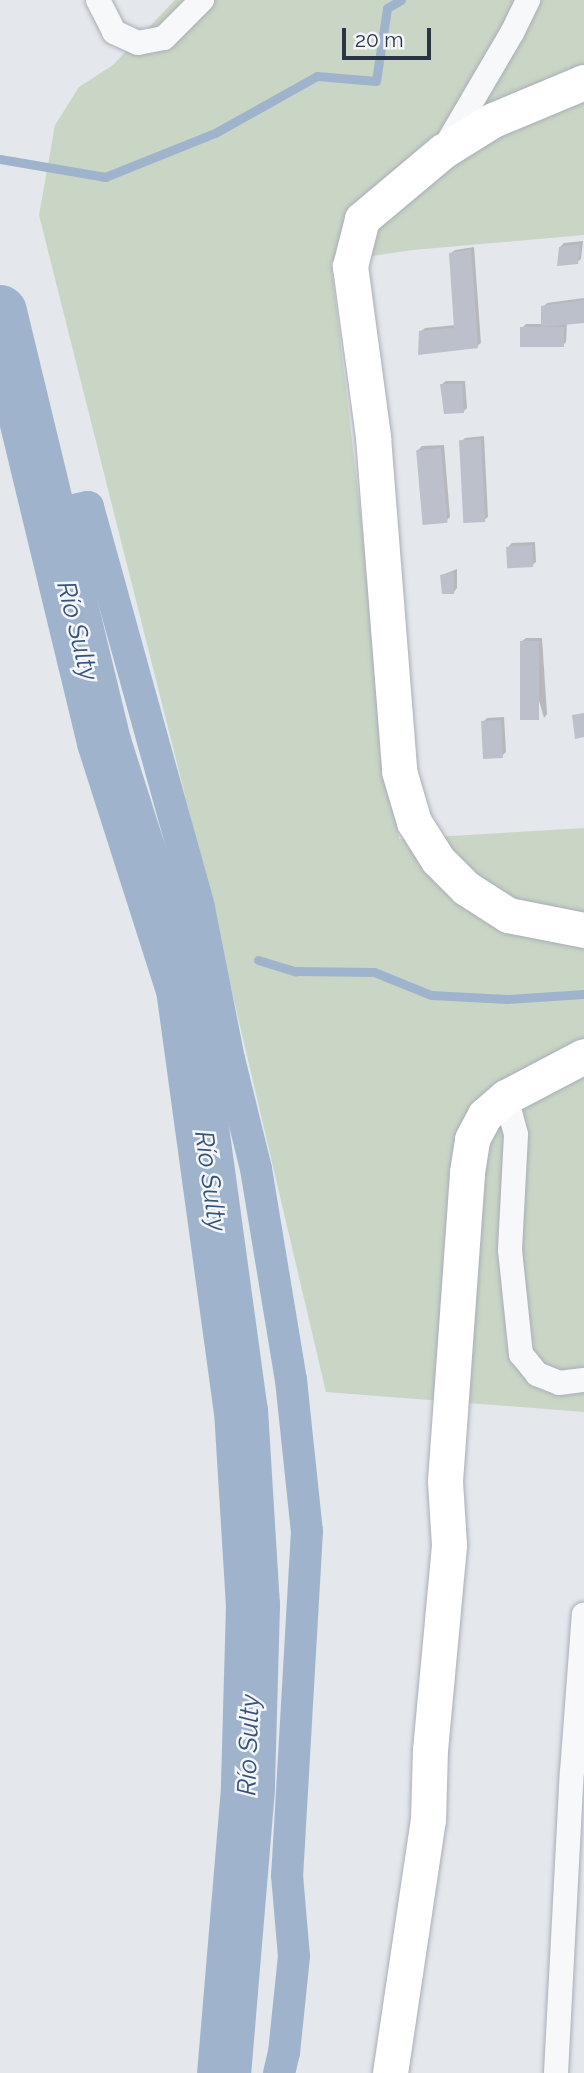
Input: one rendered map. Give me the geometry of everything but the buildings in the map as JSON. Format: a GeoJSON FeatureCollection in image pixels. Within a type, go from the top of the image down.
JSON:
{"type":"FeatureCollection","features":[{"type":"Feature","properties":{"kind":"street"},"geometry":{"type":"LineString","coordinates":[[98,0],[114,32],[138,43],[164,38],[202,0]]}},
{"type":"Feature","properties":{"kind":"street"},"geometry":{"type":"LineString","coordinates":[[443,151],[513,33],[528,0]]}},
{"type":"Feature","properties":{"kind":"street"},"geometry":{"type":"LineString","coordinates":[[584,82],[493,120],[443,151],[362,219],[349,266],[373,437],[399,771],[414,822],[438,860],[466,888],[508,915],[584,930]]}},
{"type":"Feature","properties":{"kind":"street"},"geometry":{"type":"LineString","coordinates":[[390,2073],[428,1820],[430,1750],[449,1545],[445,1481],[467,1171],[472,1139],[485,1115],[506,1097],[584,1056]]}},
{"type":"Feature","properties":{"kind":"street"},"geometry":{"type":"LineString","coordinates":[[506,1097],[516,1135],[510,1250],[522,1353],[537,1374],[559,1383],[584,1380]]}},
{"type":"Feature","properties":{"kind":"street"},"geometry":{"type":"LineString","coordinates":[[556,2073],[572,1772],[584,1614]]}},
{"type":"Feature","properties":{"kind":"green space"},"geometry":{"type":"Polygon","coordinates":[[[175,0],[584,0],[584,235],[413,250],[331,262],[399,839],[584,828],[584,1412],[326,1392],[197,843],[39,215],[55,125],[79,87],[113,65],[175,0]]]}},
{"type":"Feature","properties":{"kind":"waterway"},"geometry":{"type":"LineString","coordinates":[[0,159],[105,177],[215,133],[317,76],[376,81],[387,8],[401,0]]}},
{"type":"Feature","properties":{"kind":"waterway","name":"Río Sulty"},"geometry":{"type":"LineString","coordinates":[[0,312],[104,742],[183,989],[241,1410],[253,1605],[248,1789],[224,2073]]}},
{"type":"Feature","properties":{"kind":"waterway"},"geometry":{"type":"LineString","coordinates":[[47,516],[88,507],[199,908],[229,1059],[256,1169],[291,1380],[307,1531],[287,1875],[294,1956],[284,2052],[279,2073]]}},
{"type":"Feature","properties":{"kind":"waterway"},"geometry":{"type":"LineString","coordinates":[[258,960],[295,971],[374,972],[431,995],[507,999],[584,994]]}}]}
